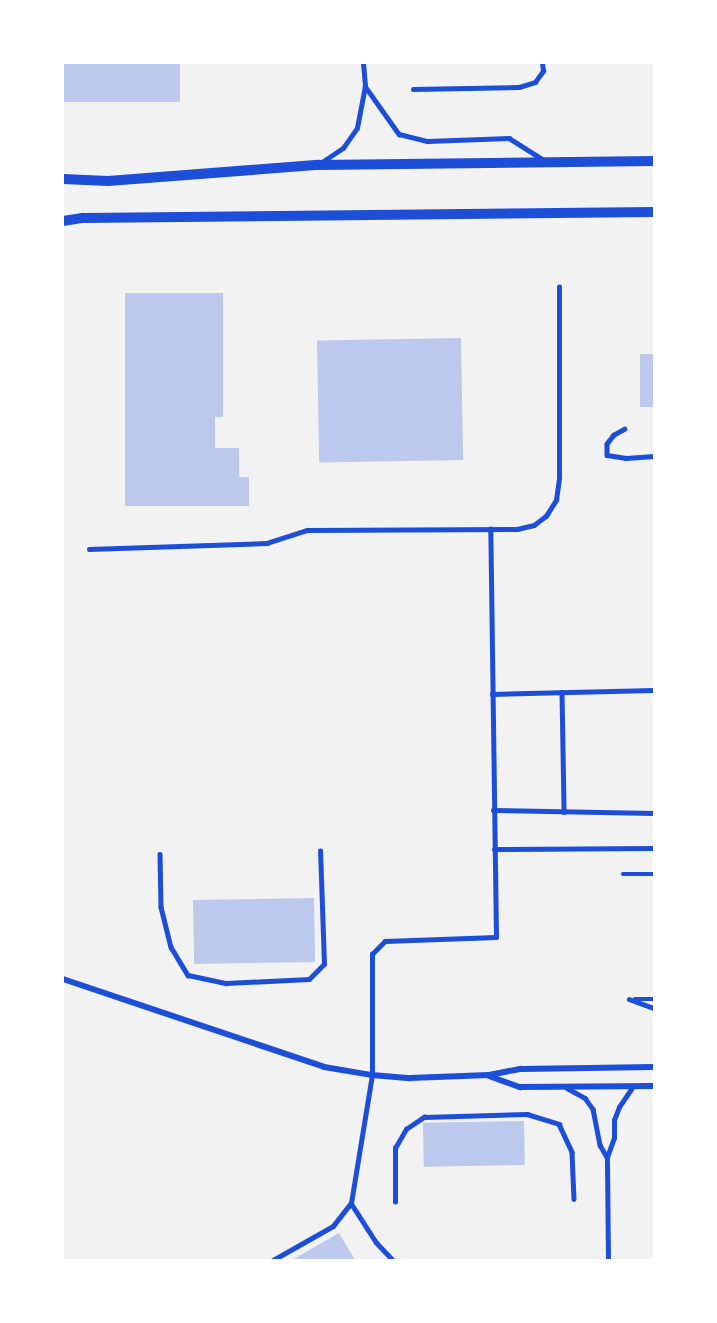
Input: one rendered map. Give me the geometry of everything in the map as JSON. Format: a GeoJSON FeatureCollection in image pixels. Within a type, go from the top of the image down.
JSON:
{"type":"FeatureCollection","features":[{"type":"Feature","properties":{"kind":"street"},"geometry":{"type":"LineString","coordinates":[[63,179],[108,181],[318,165],[654,161]]}},
{"type":"Feature","properties":{"kind":"street"},"geometry":{"type":"LineString","coordinates":[[63,221],[83,218],[654,212]]}},
{"type":"Feature","properties":{"kind":"street"},"geometry":{"type":"LineString","coordinates":[[63,979],[324,1067],[372,1075],[410,1078],[489,1075],[521,1069],[654,1067]]}},
{"type":"Feature","properties":{"kind":"street"},"geometry":{"type":"LineString","coordinates":[[489,1075],[520,1087],[654,1086]]}},
{"type":"Feature","properties":{"kind":"lane"},"geometry":{"type":"LineString","coordinates":[[318,165],[343,148],[357,128],[365,86],[363,63]]}},
{"type":"Feature","properties":{"kind":"lane"},"geometry":{"type":"LineString","coordinates":[[413,89],[519,87],[535,82],[543,71],[542,63]]}},
{"type":"Feature","properties":{"kind":"lane"},"geometry":{"type":"LineString","coordinates":[[365,86],[399,134],[427,141],[509,138],[549,163]]}},
{"type":"Feature","properties":{"kind":"lane"},"geometry":{"type":"LineString","coordinates":[[88,549],[267,543],[307,530],[517,530],[534,525],[546,516],[556,500],[559,478],[559,287]]}},
{"type":"Feature","properties":{"kind":"lane"},"geometry":{"type":"LineString","coordinates":[[625,429],[614,435],[607,444],[607,455],[626,458],[654,456]]}},
{"type":"Feature","properties":{"kind":"lane"},"geometry":{"type":"LineString","coordinates":[[273,1260],[333,1226],[351,1203],[372,1075],[372,954],[385,941],[496,937],[490,530]]}},
{"type":"Feature","properties":{"kind":"lane"},"geometry":{"type":"LineString","coordinates":[[492,693],[654,690]]}},
{"type":"Feature","properties":{"kind":"lane"},"geometry":{"type":"LineString","coordinates":[[562,692],[564,812]]}},
{"type":"Feature","properties":{"kind":"lane"},"geometry":{"type":"LineString","coordinates":[[494,810],[654,813]]}},
{"type":"Feature","properties":{"kind":"lane"},"geometry":{"type":"LineString","coordinates":[[494,849],[654,848]]}},
{"type":"Feature","properties":{"kind":"lane"},"geometry":{"type":"LineString","coordinates":[[160,854],[161,907],[171,947],[188,975],[226,983],[309,980],[324,964],[320,851]]}},
{"type":"Feature","properties":{"kind":"lane"},"geometry":{"type":"LineString","coordinates":[[623,874],[654,874]]}},
{"type":"Feature","properties":{"kind":"lane"},"geometry":{"type":"LineString","coordinates":[[654,999],[629,999],[654,1008]]}},
{"type":"Feature","properties":{"kind":"lane"},"geometry":{"type":"LineString","coordinates":[[608,1260],[607,1157],[614,1138],[614,1120],[619,1107],[633,1086]]}},
{"type":"Feature","properties":{"kind":"lane"},"geometry":{"type":"LineString","coordinates":[[565,1087],[585,1098],[593,1108],[600,1145],[607,1157]]}},
{"type":"Feature","properties":{"kind":"lane"},"geometry":{"type":"LineString","coordinates":[[395,1202],[395,1148],[406,1129],[424,1117],[527,1114],[559,1124],[572,1152],[574,1199]]}},
{"type":"Feature","properties":{"kind":"lane"},"geometry":{"type":"LineString","coordinates":[[351,1203],[376,1242],[393,1260]]}},
{"type":"Feature","properties":{"kind":"building"},"geometry":{"type":"Polygon","coordinates":[[[63,63],[180,63],[180,102],[63,102],[63,63]]]}},
{"type":"Feature","properties":{"kind":"building"},"geometry":{"type":"Polygon","coordinates":[[[125,293],[223,293],[223,417],[215,417],[215,448],[239,448],[239,477],[249,477],[249,506],[125,506],[125,293]]]}},
{"type":"Feature","properties":{"kind":"building"},"geometry":{"type":"Polygon","coordinates":[[[461,338],[463,460],[319,462],[317,341],[461,338]]]}},
{"type":"Feature","properties":{"kind":"building"},"geometry":{"type":"Polygon","coordinates":[[[640,354],[654,354],[654,407],[640,407],[640,354]]]}},
{"type":"Feature","properties":{"kind":"building"},"geometry":{"type":"Polygon","coordinates":[[[314,898],[315,962],[194,964],[193,900],[314,898]]]}},
{"type":"Feature","properties":{"kind":"building"},"geometry":{"type":"Polygon","coordinates":[[[524,1121],[525,1165],[424,1167],[423,1123],[524,1121]]]}},
{"type":"Feature","properties":{"kind":"building"},"geometry":{"type":"Polygon","coordinates":[[[339,1233],[355,1260],[292,1260],[339,1233]]]}}]}
